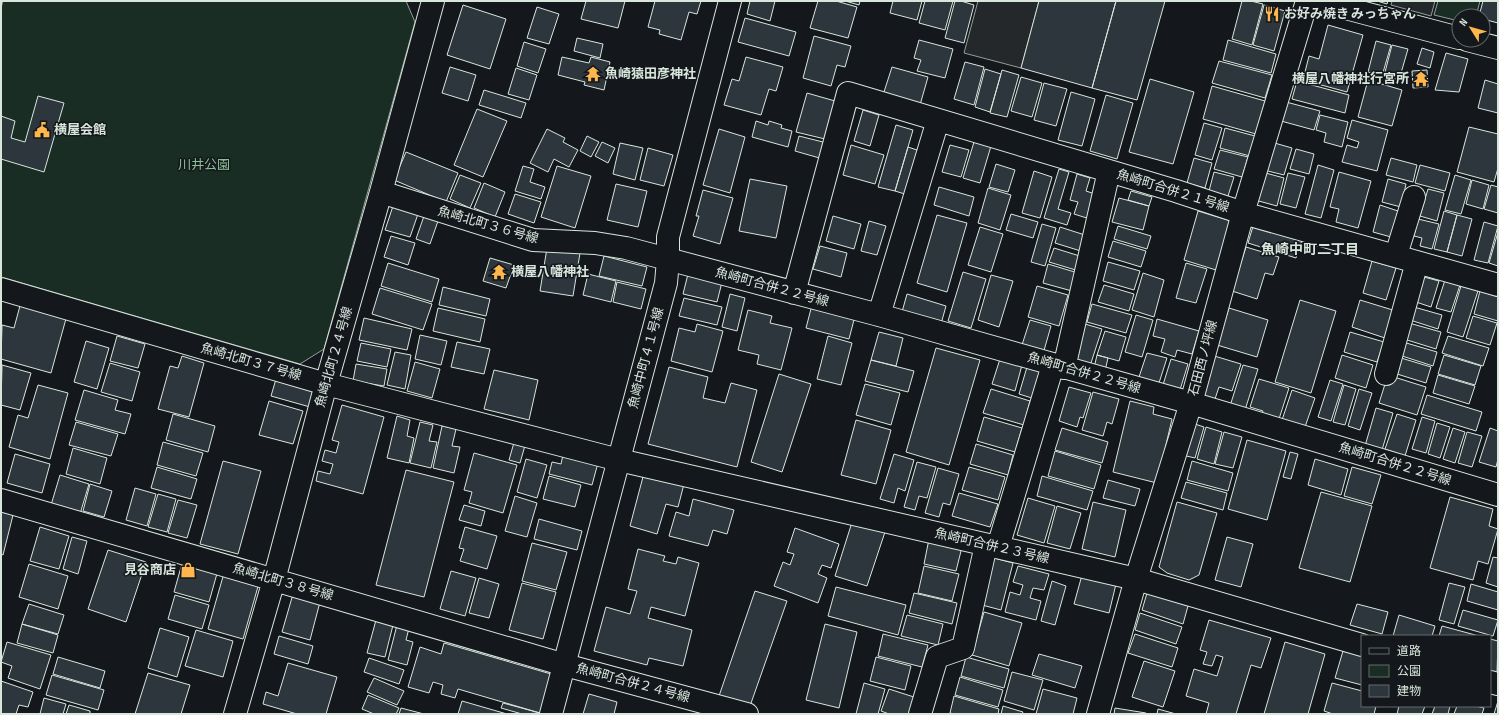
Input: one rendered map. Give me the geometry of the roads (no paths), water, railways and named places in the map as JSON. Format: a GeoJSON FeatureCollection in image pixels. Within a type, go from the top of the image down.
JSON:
{"type":"FeatureCollection","features":[{"type":"Feature","properties":{"kind":"street","name":"魚崎北町２４号線"},"geometry":{"type":"LineString","coordinates":[[235,714],[274,580],[326,384],[381,192],[433,1]]}},
{"type":"Feature","properties":{"kind":"street","name":"魚崎中町４１号線"},"geometry":{"type":"LineString","coordinates":[[551,714],[666,283],[668,237],[730,1]]}},
{"type":"Feature","properties":{"kind":"street","name":"石田西ノ坪線"},"geometry":{"type":"LineString","coordinates":[[1098,714],[1136,579],[1191,403],[1243,213],[1307,1]]}},
{"type":"Feature","properties":{"kind":"street"},"geometry":{"type":"LineString","coordinates":[[1319,1],[1451,36]]}},
{"type":"Feature","properties":{"kind":"street","name":"魚崎町合併２１号線"},"geometry":{"type":"LineString","coordinates":[[794,293],[848,93],[1109,171],[1243,213],[1498,285]]}},
{"type":"Feature","properties":{"kind":"street"},"geometry":{"type":"LineString","coordinates":[[879,316],[938,120]]}},
{"type":"Feature","properties":{"kind":"street"},"geometry":{"type":"LineString","coordinates":[[920,714],[937,657],[963,648],[992,546],[1058,366],[1109,171]]}},
{"type":"Feature","properties":{"kind":"street","name":"魚崎北町３６号線"},"geometry":{"type":"LineString","coordinates":[[381,192],[533,240],[595,243],[626,248],[668,260]]}},
{"type":"Feature","properties":{"kind":"street"},"geometry":{"type":"LineString","coordinates":[[1396,256],[1414,197]]}},
{"type":"Feature","properties":{"kind":"street","name":"魚崎町合併２２号線"},"geometry":{"type":"LineString","coordinates":[[668,260],[879,316],[1191,403],[1498,495]]}},
{"type":"Feature","properties":{"kind":"street"},"geometry":{"type":"LineString","coordinates":[[1386,374],[1416,262]]}},
{"type":"Feature","properties":{"kind":"street","name":"魚崎北町３７号線"},"geometry":{"type":"LineString","coordinates":[[1,289],[326,384],[620,460]]}},
{"type":"Feature","properties":{"kind":"street","name":"魚崎町合併２３号線"},"geometry":{"type":"LineString","coordinates":[[620,460],[1136,579],[1361,645]]}},
{"type":"Feature","properties":{"kind":"street","name":"魚崎北町３８号線"},"geometry":{"type":"LineString","coordinates":[[1,500],[565,665]]}},
{"type":"Feature","properties":{"kind":"street","name":"魚崎町合併２４号線"},"geometry":{"type":"LineString","coordinates":[[565,665],[747,714]]}},
{"type":"Feature","properties":{"kind":"place","name":"お好み焼き みっちゃん"},"geometry":{"type":"Point","coordinates":[1272,14]}},
{"type":"Feature","properties":{"kind":"place","name":"魚崎猿田彦神社"},"geometry":{"type":"Point","coordinates":[593,74]}},
{"type":"Feature","properties":{"kind":"place","name":"横屋八幡神社行宮所"},"geometry":{"type":"Point","coordinates":[1421,79]}},
{"type":"Feature","properties":{"kind":"place","name":"横屋会館"},"geometry":{"type":"Point","coordinates":[42,130]}},
{"type":"Feature","properties":{"kind":"place","name":"横屋八幡神社"},"geometry":{"type":"Point","coordinates":[499,272]}},
{"type":"Feature","properties":{"kind":"place","name":"見谷商店"},"geometry":{"type":"Point","coordinates":[188,570]}},
{"type":"Feature","properties":{"kind":"district","name":"魚崎中町二丁目"},"geometry":{"type":"Point","coordinates":[1310,249]}},
{"type":"Feature","properties":{"kind":"park label","name":"川井公園"},"geometry":{"type":"Point","coordinates":[204,165]}}]}
